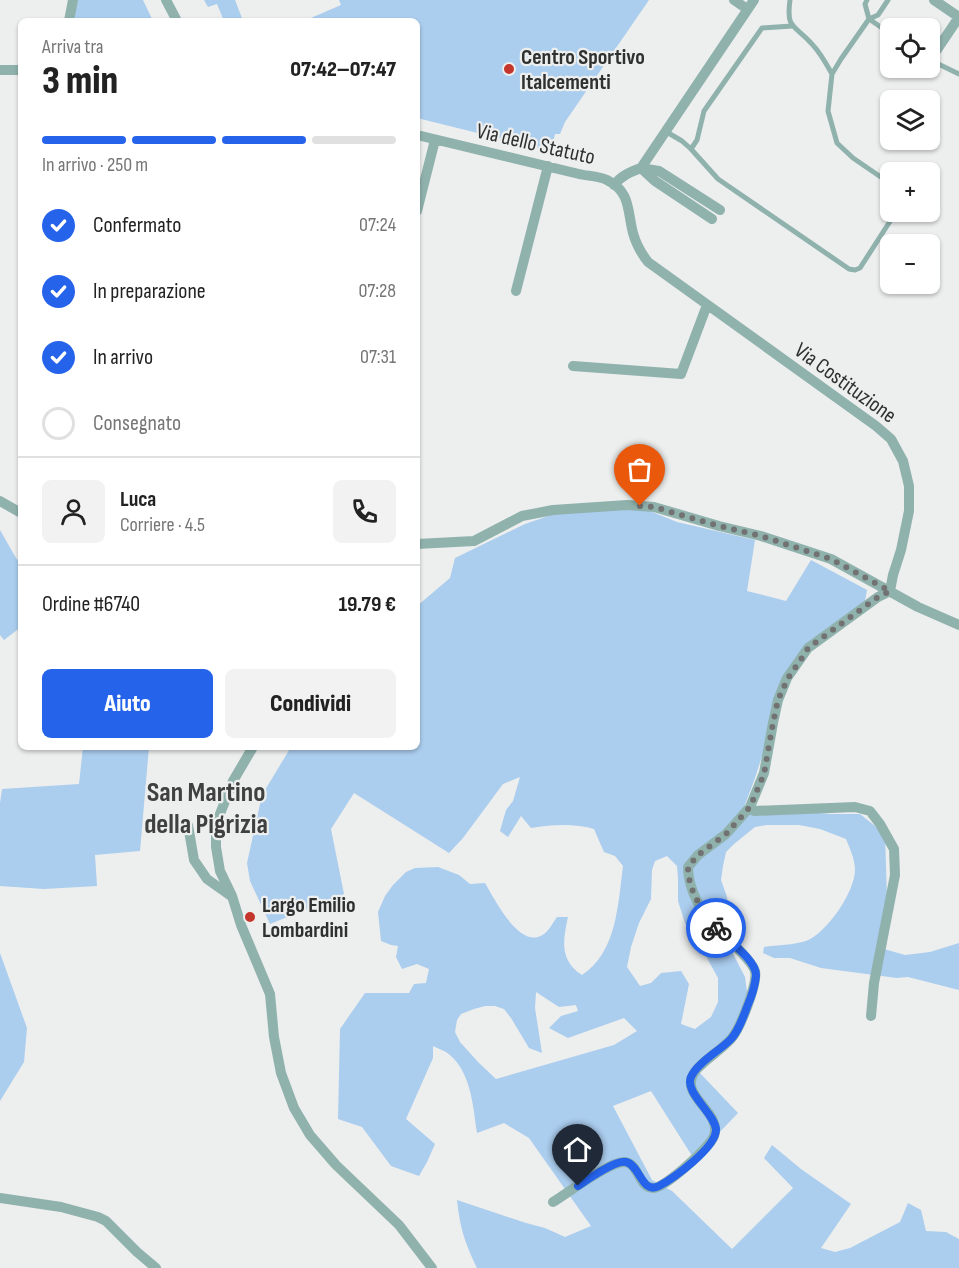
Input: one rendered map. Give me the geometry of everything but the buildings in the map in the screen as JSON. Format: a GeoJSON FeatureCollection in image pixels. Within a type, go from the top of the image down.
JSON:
{"type":"FeatureCollection","features":[{"type":"Feature","properties":{"kind":"street"},"geometry":{"type":"LineString","coordinates":[[70,18],[73,0]]}},
{"type":"Feature","properties":{"kind":"street"},"geometry":{"type":"LineString","coordinates":[[166,0],[175,18]]}},
{"type":"Feature","properties":{"kind":"street"},"geometry":{"type":"LineString","coordinates":[[734,0],[750,5]]}},
{"type":"Feature","properties":{"kind":"street"},"geometry":{"type":"LineString","coordinates":[[934,0],[959,17],[940,45]]}},
{"type":"Feature","properties":{"kind":"street","name":"Via dello Statuto"},"geometry":{"type":"LineString","coordinates":[[420,136],[606,179],[614,185],[628,173],[640,168],[750,5]]}},
{"type":"Feature","properties":{"kind":"street"},"geometry":{"type":"LineString","coordinates":[[0,70],[18,70]]}},
{"type":"Feature","properties":{"kind":"street"},"geometry":{"type":"LineString","coordinates":[[420,199],[435,140]]}},
{"type":"Feature","properties":{"kind":"street"},"geometry":{"type":"LineString","coordinates":[[516,291],[548,166]]}},
{"type":"Feature","properties":{"kind":"street"},"geometry":{"type":"LineString","coordinates":[[640,168],[658,171],[720,210]]}},
{"type":"Feature","properties":{"kind":"street"},"geometry":{"type":"LineString","coordinates":[[640,168],[655,181],[712,219]]}},
{"type":"Feature","properties":{"kind":"street","name":"Via Costituzione"},"geometry":{"type":"LineString","coordinates":[[614,185],[623,192],[628,202],[633,234],[638,248],[648,262],[891,439],[903,461],[909,486],[909,511],[890,591]]}},
{"type":"Feature","properties":{"kind":"street"},"geometry":{"type":"LineString","coordinates":[[573,366],[681,374],[708,305]]}},
{"type":"Feature","properties":{"kind":"street"},"geometry":{"type":"LineString","coordinates":[[0,501],[18,511]]}},
{"type":"Feature","properties":{"kind":"street"},"geometry":{"type":"LineString","coordinates":[[420,544],[474,541],[522,516],[554,510],[627,505],[654,507],[761,536],[831,559],[918,607],[959,625]]}},
{"type":"Feature","properties":{"kind":"street"},"geometry":{"type":"LineString","coordinates":[[553,1202],[621,1162],[627,1162],[633,1166],[649,1187],[657,1187],[675,1176],[713,1140],[716,1128],[712,1118],[694,1093],[690,1085],[690,1078],[702,1064],[732,1038],[747,1007],[756,975],[753,966],[702,911],[692,889],[688,867],[698,855],[726,834],[750,807],[764,774],[778,700],[788,678],[808,648],[878,597],[890,591]]}},
{"type":"Feature","properties":{"kind":"street"},"geometry":{"type":"LineString","coordinates":[[251,750],[233,781],[216,824],[216,847],[220,871],[270,994],[274,1038],[281,1073],[294,1108],[310,1135],[336,1165],[399,1225],[432,1268]]}},
{"type":"Feature","properties":{"kind":"street"},"geometry":{"type":"LineString","coordinates":[[750,807],[754,811],[855,807],[870,811],[880,824],[894,849],[895,875],[874,983],[871,1016]]}},
{"type":"Feature","properties":{"kind":"street"},"geometry":{"type":"LineString","coordinates":[[188,825],[194,860],[207,879],[232,896]]}},
{"type":"Feature","properties":{"kind":"street"},"geometry":{"type":"LineString","coordinates":[[0,1198],[61,1207],[98,1216],[156,1268]]}},
{"type":"Feature","properties":{"kind":"lane"},"geometry":{"type":"LineString","coordinates":[[790,0],[788,15],[792,26],[811,42],[823,57],[832,74]]}},
{"type":"Feature","properties":{"kind":"lane"},"geometry":{"type":"LineString","coordinates":[[867,0],[865,3],[869,19],[880,26]]}},
{"type":"Feature","properties":{"kind":"lane"},"geometry":{"type":"LineString","coordinates":[[880,176],[853,158],[837,143],[828,111],[832,74],[869,19],[879,15],[888,0]]}},
{"type":"Feature","properties":{"kind":"lane"},"geometry":{"type":"LineString","coordinates":[[691,148],[697,140],[704,111],[762,28],[792,26]]}},
{"type":"Feature","properties":{"kind":"lane"},"geometry":{"type":"LineString","coordinates":[[940,65],[959,74]]}},
{"type":"Feature","properties":{"kind":"lane"},"geometry":{"type":"LineString","coordinates":[[665,131],[691,148],[718,179],[849,269],[860,268],[890,222]]}},
{"type":"Feature","properties":{"kind":"shaded area"},"geometry":{"type":"Polygon","coordinates":[[[78,0],[143,0],[152,18],[74,18],[78,0]]]}},
{"type":"Feature","properties":{"kind":"shaded area"},"geometry":{"type":"Polygon","coordinates":[[[204,0],[235,0],[242,18],[223,18],[217,4],[208,7],[204,0]]]}},
{"type":"Feature","properties":{"kind":"shaded area","name":"Centro Sportivo Italcementi"},"geometry":{"type":"Polygon","coordinates":[[[339,0],[649,0],[565,122],[560,134],[555,134],[551,151],[420,119],[420,18],[311,18],[341,5],[339,0]]]}},
{"type":"Feature","properties":{"kind":"shaded area"},"geometry":{"type":"Polygon","coordinates":[[[612,508],[650,511],[677,522],[755,540],[747,591],[786,601],[811,560],[867,590],[865,601],[815,638],[792,663],[744,807],[860,814],[885,834],[887,898],[877,947],[905,955],[930,952],[959,943],[959,990],[908,977],[897,978],[821,968],[790,958],[774,958],[763,953],[764,947],[806,941],[822,930],[845,900],[854,879],[855,866],[846,839],[820,829],[799,825],[755,827],[726,852],[721,880],[727,897],[729,946],[745,977],[748,999],[726,1043],[699,1072],[738,1113],[694,1159],[651,1091],[613,1106],[652,1180],[672,1191],[732,1249],[793,1188],[764,1158],[772,1145],[801,1169],[851,1204],[821,1248],[835,1252],[850,1248],[900,1222],[908,1203],[921,1210],[926,1231],[946,1232],[959,1239],[959,1268],[477,1268],[464,1235],[457,1200],[545,1228],[565,1237],[591,1226],[529,1138],[504,1123],[477,1133],[469,1089],[461,1068],[446,1052],[433,1046],[433,1058],[406,1119],[435,1144],[419,1176],[391,1166],[362,1127],[338,1119],[340,1029],[365,993],[409,993],[414,984],[426,983],[429,969],[417,964],[402,969],[396,957],[398,946],[381,941],[378,912],[385,896],[406,872],[415,868],[438,867],[459,875],[470,884],[485,883],[514,927],[530,937],[544,934],[557,917],[568,917],[564,949],[569,963],[582,975],[602,954],[614,926],[623,866],[615,856],[604,852],[594,829],[562,825],[531,828],[521,816],[508,837],[500,831],[520,777],[503,784],[449,853],[354,793],[331,829],[344,894],[270,924],[250,881],[247,863],[262,795],[289,750],[420,750],[420,603],[450,578],[455,558],[525,524],[560,512],[612,508]],[[667,856],[655,861],[652,870],[651,899],[639,923],[627,967],[640,986],[651,983],[661,973],[681,971],[689,984],[681,1024],[695,1029],[711,1017],[718,1002],[718,978],[685,923],[678,901],[677,866],[667,856]],[[536,992],[535,1008],[542,1053],[529,1048],[504,1009],[495,1006],[485,1006],[461,1014],[457,1020],[455,1032],[460,1042],[496,1079],[614,1045],[637,1031],[624,1018],[568,1038],[549,1028],[561,1016],[578,1011],[576,1005],[559,1007],[536,992]]]}},
{"type":"Feature","properties":{"kind":"shaded area"},"geometry":{"type":"Polygon","coordinates":[[[0,530],[18,560],[18,629],[4,640],[0,635],[0,530]]]}},
{"type":"Feature","properties":{"kind":"shaded area"},"geometry":{"type":"Polygon","coordinates":[[[83,750],[149,750],[140,851],[95,855],[97,886],[44,889],[0,886],[2,789],[79,784],[83,750]]]}},
{"type":"Feature","properties":{"kind":"shaded area"},"geometry":{"type":"Polygon","coordinates":[[[0,953],[27,1028],[24,1062],[0,1101],[0,953]]]}},
{"type":"Feature","properties":{"kind":"way so far"},"geometry":{"type":"LineString","coordinates":[[640,506],[654,507],[761,536],[831,559],[890,591],[878,597],[808,648],[788,678],[778,700],[764,774],[750,807],[726,834],[698,855],[688,867],[692,889],[702,911],[716,928]]}},
{"type":"Feature","properties":{"kind":"place","name":"Centro Sportivo Italcementi"},"geometry":{"type":"Point","coordinates":[509,69]}},
{"type":"Feature","properties":{"kind":"place","name":"Largo Emilio Lombardini"},"geometry":{"type":"Point","coordinates":[250,917]}},
{"type":"Feature","properties":{"kind":"district","name":"San Martino della Pigrizia"},"geometry":{"type":"Point","coordinates":[206,807]}},
{"type":"Feature","properties":{"kind":"route"},"geometry":{"type":"LineString","coordinates":[[578,1186],[610,1167],[627,1162],[633,1166],[644,1183],[649,1187],[657,1187],[675,1176],[713,1140],[716,1128],[712,1118],[694,1093],[690,1085],[690,1078],[702,1064],[732,1038],[747,1007],[756,975],[753,966],[716,928]]}}]}
